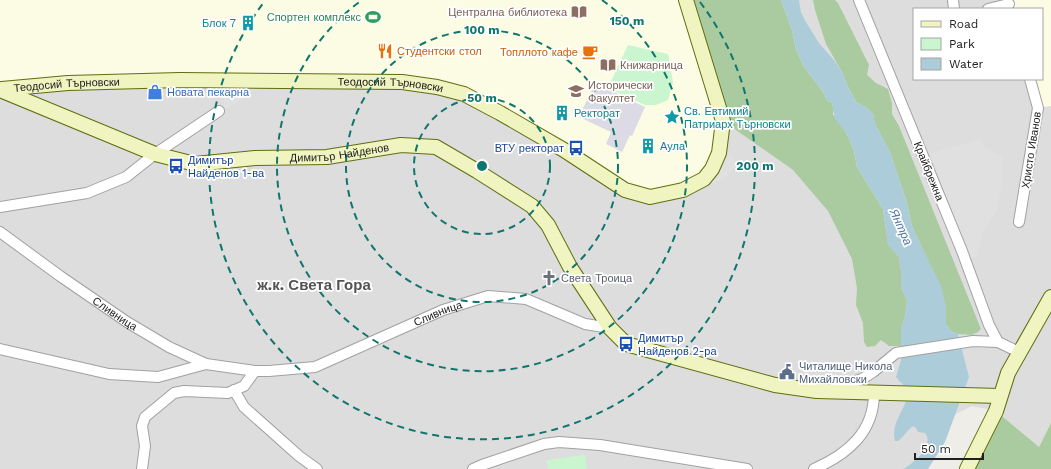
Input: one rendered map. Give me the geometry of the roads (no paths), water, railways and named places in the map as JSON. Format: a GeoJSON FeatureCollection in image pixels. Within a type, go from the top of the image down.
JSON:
{"type":"FeatureCollection","features":[{"type":"Feature","properties":{"kind":"street","name":"Теодосий Търновски"},"geometry":{"type":"LineString","coordinates":[[0,89],[68,83],[180,80],[402,82],[437,87],[464,94],[564,150],[625,190],[650,197],[683,190],[704,179],[712,169],[719,153],[723,121],[686,0]]}},
{"type":"Feature","properties":{"kind":"street","name":"Крайбрежна"},"geometry":{"type":"LineString","coordinates":[[859,0],[964,257],[988,325],[998,342]]}},
{"type":"Feature","properties":{"kind":"street"},"geometry":{"type":"LineString","coordinates":[[993,8],[1011,4]]}},
{"type":"Feature","properties":{"kind":"street","name":"Христо Иванов"},"geometry":{"type":"LineString","coordinates":[[1019,222],[1038,108],[1030,80]]}},
{"type":"Feature","properties":{"kind":"street","name":"Димитър Найденов"},"geometry":{"type":"LineString","coordinates":[[0,89],[155,154],[195,164],[255,158],[327,157],[401,145],[436,148],[460,161],[532,206],[548,225],[570,266],[610,328]]}},
{"type":"Feature","properties":{"kind":"street"},"geometry":{"type":"LineString","coordinates":[[0,207],[87,193],[126,177],[155,154],[219,111]]}},
{"type":"Feature","properties":{"kind":"street","name":"Сливница"},"geometry":{"type":"LineString","coordinates":[[0,232],[60,276],[127,322],[169,347],[206,364],[256,371],[315,367],[443,310],[488,296],[526,299],[585,324],[610,328]]}},
{"type":"Feature","properties":{"kind":"street"},"geometry":{"type":"LineString","coordinates":[[967,469],[996,411],[1008,373],[1051,297]]}},
{"type":"Feature","properties":{"kind":"street"},"geometry":{"type":"LineString","coordinates":[[610,328],[626,344],[775,386],[817,391],[1000,396]]}},
{"type":"Feature","properties":{"kind":"street"},"geometry":{"type":"LineString","coordinates":[[817,391],[838,387],[862,378],[873,372],[896,353],[974,341],[998,342],[1019,352]]}},
{"type":"Feature","properties":{"kind":"street"},"geometry":{"type":"LineString","coordinates":[[0,349],[109,374],[158,377],[206,364]]}},
{"type":"Feature","properties":{"kind":"street"},"geometry":{"type":"LineString","coordinates":[[142,469],[145,446],[142,426],[145,417],[174,393],[184,391],[228,393],[244,386],[256,371]]}},
{"type":"Feature","properties":{"kind":"street"},"geometry":{"type":"LineString","coordinates":[[234,390],[244,407],[299,456],[317,469]]}},
{"type":"Feature","properties":{"kind":"street"},"geometry":{"type":"LineString","coordinates":[[814,469],[829,463],[856,441],[871,417],[879,393]]}},
{"type":"Feature","properties":{"kind":"street"},"geometry":{"type":"LineString","coordinates":[[473,469],[482,464],[544,444],[559,442],[600,445],[747,469]]}},
{"type":"Feature","properties":{"kind":"water","name":"Янтра"},"geometry":{"type":"Polygon","coordinates":[[[781,0],[799,0],[801,12],[806,22],[819,43],[834,60],[843,74],[856,102],[867,108],[873,114],[875,124],[890,152],[906,200],[912,226],[941,286],[946,307],[946,324],[951,331],[958,334],[969,377],[945,442],[928,469],[903,469],[912,463],[922,453],[927,443],[925,433],[918,432],[913,426],[898,441],[895,441],[895,426],[904,407],[907,395],[906,389],[896,377],[901,360],[901,330],[907,301],[901,287],[899,257],[888,245],[883,209],[857,167],[854,151],[847,134],[835,119],[832,103],[827,100],[823,92],[803,65],[796,49],[792,30],[781,0]]]}},
{"type":"Feature","properties":{"kind":"place","name":"Централна библиотека"},"geometry":{"type":"Point","coordinates":[579,12]}},
{"type":"Feature","properties":{"kind":"place","name":"Спортен комплекс"},"geometry":{"type":"Point","coordinates":[373,17]}},
{"type":"Feature","properties":{"kind":"place","name":"Блок 7"},"geometry":{"type":"Point","coordinates":[248,23]}},
{"type":"Feature","properties":{"kind":"place","name":"Студентски стол"},"geometry":{"type":"Point","coordinates":[385,51]}},
{"type":"Feature","properties":{"kind":"place","name":"Топллото кафе"},"geometry":{"type":"Point","coordinates":[590,52]}},
{"type":"Feature","properties":{"kind":"place","name":"Книжарница"},"geometry":{"type":"Point","coordinates":[608,65]}},
{"type":"Feature","properties":{"kind":"place","name":"Исторически Факултет"},"geometry":{"type":"Point","coordinates":[576,91]}},
{"type":"Feature","properties":{"kind":"place","name":"Новата пекарна"},"geometry":{"type":"Point","coordinates":[155,92]}},
{"type":"Feature","properties":{"kind":"place","name":"Ректорат"},"geometry":{"type":"Point","coordinates":[562,113]}},
{"type":"Feature","properties":{"kind":"place","name":"Св. Евтимий Патриарх Търновски"},"geometry":{"type":"Point","coordinates":[672,117]}},
{"type":"Feature","properties":{"kind":"place","name":"Аула"},"geometry":{"type":"Point","coordinates":[648,146]}},
{"type":"Feature","properties":{"kind":"place","name":"ВТУ ректорат"},"geometry":{"type":"Point","coordinates":[576,148]}},
{"type":"Feature","properties":{"kind":"place","name":"Димитър Найденов 1-ва"},"geometry":{"type":"Point","coordinates":[176,166]}},
{"type":"Feature","properties":{"kind":"place","name":"Света Троица"},"geometry":{"type":"Point","coordinates":[549,278]}},
{"type":"Feature","properties":{"kind":"place","name":"Димитър Найденов 2-ра"},"geometry":{"type":"Point","coordinates":[626,344]}},
{"type":"Feature","properties":{"kind":"place","name":"Читалище Никола Михайловски"},"geometry":{"type":"Point","coordinates":[787,372]}},
{"type":"Feature","properties":{"kind":"district","name":"ж.к. Света Гора"},"geometry":{"type":"Point","coordinates":[314,285]}}]}
